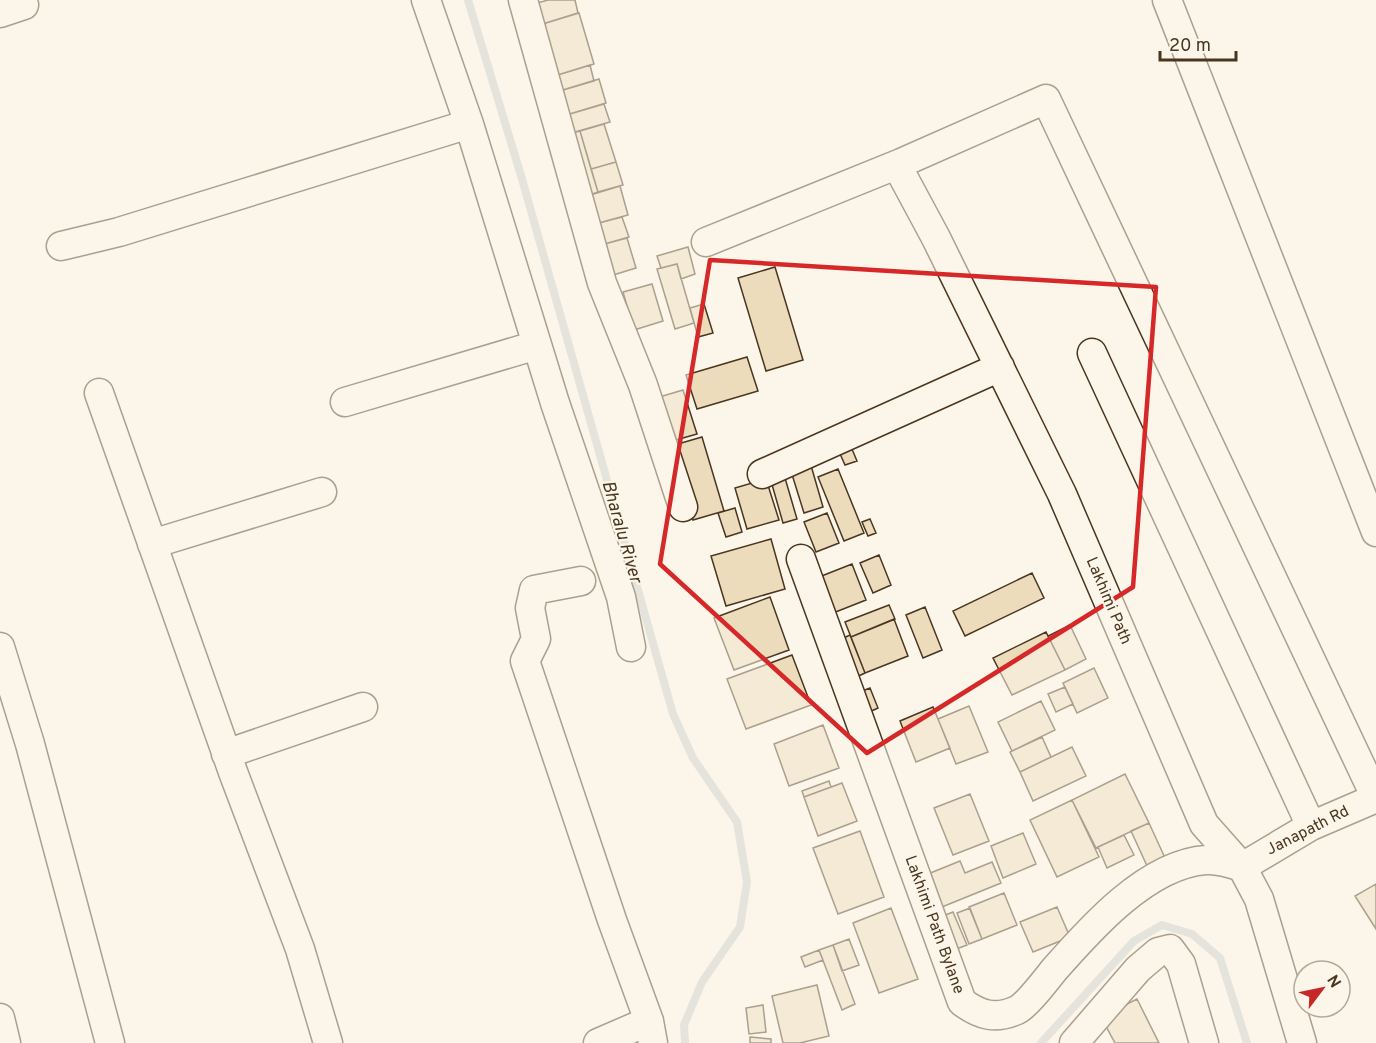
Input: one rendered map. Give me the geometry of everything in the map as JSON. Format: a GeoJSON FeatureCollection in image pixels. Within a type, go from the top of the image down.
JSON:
{"type":"FeatureCollection","features":[{"type":"Feature","properties":{"kind":"street"},"geometry":{"type":"LineString","coordinates":[[426,0],[469,124],[537,345],[621,597],[630,647]]}},
{"type":"Feature","properties":{"kind":"street"},"geometry":{"type":"LineString","coordinates":[[523,0],[602,283],[643,385],[683,507]]}},
{"type":"Feature","properties":{"kind":"street"},"geometry":{"type":"LineString","coordinates":[[1167,0],[1376,532]]}},
{"type":"Feature","properties":{"kind":"street"},"geometry":{"type":"LineString","coordinates":[[706,242],[901,163],[1046,99],[1376,798]]}},
{"type":"Feature","properties":{"kind":"street"},"geometry":{"type":"LineString","coordinates":[[61,246],[119,232],[469,124]]}},
{"type":"Feature","properties":{"kind":"street","name":"Lakhimi Path"},"geometry":{"type":"LineString","coordinates":[[901,163],[900,171],[936,238],[1062,494],[1204,824],[1242,867],[1259,899],[1302,1043]]}},
{"type":"Feature","properties":{"kind":"street"},"geometry":{"type":"LineString","coordinates":[[345,402],[537,345]]}},
{"type":"Feature","properties":{"kind":"street"},"geometry":{"type":"LineString","coordinates":[[1092,353],[1311,826]]}},
{"type":"Feature","properties":{"kind":"street"},"geometry":{"type":"LineString","coordinates":[[762,474],[1000,367]]}},
{"type":"Feature","properties":{"kind":"street"},"geometry":{"type":"LineString","coordinates":[[99,393],[226,754],[300,949],[328,1043]]}},
{"type":"Feature","properties":{"kind":"street"},"geometry":{"type":"LineString","coordinates":[[152,544],[322,492]]}},
{"type":"Feature","properties":{"kind":"street","name":"Lakhimi Path Bylane"},"geometry":{"type":"LineString","coordinates":[[801,559],[962,1002],[974,1011],[991,1016],[1018,1010],[1092,927],[1152,878],[1177,867],[1205,860],[1221,861],[1242,867]]}},
{"type":"Feature","properties":{"kind":"street"},"geometry":{"type":"LineString","coordinates":[[581,581],[534,590],[530,608],[537,639],[525,661],[651,1032],[598,1043]]}},
{"type":"Feature","properties":{"kind":"street"},"geometry":{"type":"LineString","coordinates":[[0,647],[30,744],[110,1043]]}},
{"type":"Feature","properties":{"kind":"street"},"geometry":{"type":"LineString","coordinates":[[226,754],[363,707]]}},
{"type":"Feature","properties":{"kind":"street","name":"Janapath Rd"},"geometry":{"type":"LineString","coordinates":[[1242,867],[1311,826],[1376,798]]}},
{"type":"Feature","properties":{"kind":"street"},"geometry":{"type":"LineString","coordinates":[[1074,1043],[1138,969],[1158,952],[1170,949],[1181,964],[1204,1043]]}},
{"type":"Feature","properties":{"kind":"street"},"geometry":{"type":"LineString","coordinates":[[0,1018],[6,1043]]}},
{"type":"Feature","properties":{"kind":"highlighted area"},"geometry":{"type":"Polygon","coordinates":[[[710,260],[1156,287],[1133,587],[867,753],[660,564],[710,260]]]}},
{"type":"Feature","properties":{"kind":"building"},"geometry":{"type":"Polygon","coordinates":[[[548,0],[575,0],[578,13],[536,26],[530,5],[548,0]]]}},
{"type":"Feature","properties":{"kind":"building"},"geometry":{"type":"Polygon","coordinates":[[[579,13],[594,64],[551,77],[536,26],[579,13]]]}},
{"type":"Feature","properties":{"kind":"building"},"geometry":{"type":"Polygon","coordinates":[[[590,65],[594,81],[556,92],[551,77],[590,65]]]}},
{"type":"Feature","properties":{"kind":"building"},"geometry":{"type":"Polygon","coordinates":[[[599,79],[606,103],[563,116],[556,92],[599,79]]]}},
{"type":"Feature","properties":{"kind":"building"},"geometry":{"type":"Polygon","coordinates":[[[604,104],[610,122],[568,134],[563,116],[604,104]]]}},
{"type":"Feature","properties":{"kind":"building"},"geometry":{"type":"Polygon","coordinates":[[[604,124],[616,162],[591,169],[580,131],[604,124]]]}},
{"type":"Feature","properties":{"kind":"building"},"geometry":{"type":"Polygon","coordinates":[[[580,131],[598,192],[587,196],[568,134],[580,131]]]}},
{"type":"Feature","properties":{"kind":"building"},"geometry":{"type":"Polygon","coordinates":[[[616,162],[623,185],[598,192],[591,169],[616,162]]]}},
{"type":"Feature","properties":{"kind":"building"},"geometry":{"type":"Polygon","coordinates":[[[620,186],[628,215],[595,224],[587,196],[620,186]]]}},
{"type":"Feature","properties":{"kind":"building"},"geometry":{"type":"Polygon","coordinates":[[[622,217],[629,237],[601,245],[595,224],[622,217]]]}},
{"type":"Feature","properties":{"kind":"building"},"geometry":{"type":"Polygon","coordinates":[[[627,238],[636,268],[610,276],[601,245],[627,238]]]}},
{"type":"Feature","properties":{"kind":"building"},"geometry":{"type":"Polygon","coordinates":[[[688,247],[695,274],[681,279],[677,264],[661,268],[657,256],[688,247]]]}},
{"type":"Feature","properties":{"kind":"building"},"geometry":{"type":"Polygon","coordinates":[[[677,264],[694,323],[675,329],[657,269],[677,264]]]}},
{"type":"Feature","properties":{"kind":"building"},"geometry":{"type":"Polygon","coordinates":[[[775,267],[803,360],[766,371],[738,278],[775,267]]]}},
{"type":"Feature","properties":{"kind":"building"},"geometry":{"type":"Polygon","coordinates":[[[652,284],[663,321],[634,330],[623,292],[652,284]]]}},
{"type":"Feature","properties":{"kind":"building"},"geometry":{"type":"Polygon","coordinates":[[[704,304],[713,333],[698,337],[690,308],[704,304]]]}},
{"type":"Feature","properties":{"kind":"building"},"geometry":{"type":"Polygon","coordinates":[[[747,357],[758,391],[697,409],[686,375],[747,357]]]}},
{"type":"Feature","properties":{"kind":"building"},"geometry":{"type":"Polygon","coordinates":[[[683,390],[697,434],[669,442],[656,398],[683,390]]]}},
{"type":"Feature","properties":{"kind":"building"},"geometry":{"type":"Polygon","coordinates":[[[702,437],[724,511],[693,520],[671,446],[702,437]]]}},
{"type":"Feature","properties":{"kind":"building"},"geometry":{"type":"Polygon","coordinates":[[[849,442],[857,461],[845,465],[837,447],[849,442]]]}},
{"type":"Feature","properties":{"kind":"building"},"geometry":{"type":"Polygon","coordinates":[[[810,462],[823,507],[804,513],[790,468],[810,462]]]}},
{"type":"Feature","properties":{"kind":"building"},"geometry":{"type":"Polygon","coordinates":[[[838,469],[864,533],[844,541],[818,477],[838,469]]]}},
{"type":"Feature","properties":{"kind":"building"},"geometry":{"type":"Polygon","coordinates":[[[785,478],[797,519],[783,523],[771,481],[785,478]]]}},
{"type":"Feature","properties":{"kind":"building"},"geometry":{"type":"Polygon","coordinates":[[[766,479],[779,520],[747,529],[735,488],[766,479]]]}},
{"type":"Feature","properties":{"kind":"building"},"geometry":{"type":"Polygon","coordinates":[[[735,508],[742,532],[726,537],[718,513],[735,508]]]}},
{"type":"Feature","properties":{"kind":"building"},"geometry":{"type":"Polygon","coordinates":[[[827,513],[839,543],[816,552],[804,522],[827,513]]]}},
{"type":"Feature","properties":{"kind":"building"},"geometry":{"type":"Polygon","coordinates":[[[870,519],[876,533],[868,536],[862,522],[870,519]]]}},
{"type":"Feature","properties":{"kind":"building"},"geometry":{"type":"Polygon","coordinates":[[[771,539],[785,589],[726,606],[711,556],[771,539]]]}},
{"type":"Feature","properties":{"kind":"building"},"geometry":{"type":"Polygon","coordinates":[[[879,555],[891,585],[873,593],[860,563],[879,555]]]}},
{"type":"Feature","properties":{"kind":"building"},"geometry":{"type":"Polygon","coordinates":[[[852,564],[866,600],[828,615],[814,579],[852,564]]]}},
{"type":"Feature","properties":{"kind":"building"},"geometry":{"type":"Polygon","coordinates":[[[1032,573],[1044,598],[965,636],[953,611],[1032,573]]]}},
{"type":"Feature","properties":{"kind":"building"},"geometry":{"type":"Polygon","coordinates":[[[770,597],[789,650],[734,670],[714,618],[770,597]]]}},
{"type":"Feature","properties":{"kind":"building"},"geometry":{"type":"Polygon","coordinates":[[[889,605],[895,619],[851,637],[845,622],[889,605]]]}},
{"type":"Feature","properties":{"kind":"building"},"geometry":{"type":"Polygon","coordinates":[[[925,607],[942,650],[923,658],[906,615],[925,607]]]}},
{"type":"Feature","properties":{"kind":"building"},"geometry":{"type":"Polygon","coordinates":[[[894,619],[908,656],[865,673],[851,637],[894,619]]]}},
{"type":"Feature","properties":{"kind":"building"},"geometry":{"type":"Polygon","coordinates":[[[1070,625],[1086,659],[1065,670],[1048,636],[1070,625]]]}},
{"type":"Feature","properties":{"kind":"building"},"geometry":{"type":"Polygon","coordinates":[[[1046,632],[1065,670],[1012,695],[993,658],[1046,632]]]}},
{"type":"Feature","properties":{"kind":"building"},"geometry":{"type":"Polygon","coordinates":[[[850,635],[865,673],[850,680],[835,642],[850,635]]]}},
{"type":"Feature","properties":{"kind":"building"},"geometry":{"type":"Polygon","coordinates":[[[792,655],[811,705],[746,729],[727,679],[792,655]]]}},
{"type":"Feature","properties":{"kind":"building"},"geometry":{"type":"Polygon","coordinates":[[[1094,668],[1108,698],[1077,713],[1063,683],[1094,668]]]}},
{"type":"Feature","properties":{"kind":"building"},"geometry":{"type":"Polygon","coordinates":[[[1065,687],[1073,704],[1056,712],[1048,694],[1065,687]]]}},
{"type":"Feature","properties":{"kind":"building"},"geometry":{"type":"Polygon","coordinates":[[[870,688],[878,708],[865,714],[857,693],[870,688]]]}},
{"type":"Feature","properties":{"kind":"building"},"geometry":{"type":"Polygon","coordinates":[[[1041,701],[1055,730],[1012,751],[998,722],[1041,701]]]}},
{"type":"Feature","properties":{"kind":"building"},"geometry":{"type":"Polygon","coordinates":[[[969,706],[988,752],[956,764],[938,719],[969,706]]]}},
{"type":"Feature","properties":{"kind":"building"},"geometry":{"type":"Polygon","coordinates":[[[933,707],[950,748],[916,762],[900,721],[933,707]]]}},
{"type":"Feature","properties":{"kind":"building"},"geometry":{"type":"Polygon","coordinates":[[[823,725],[839,768],[789,786],[774,744],[823,725]]]}},
{"type":"Feature","properties":{"kind":"building"},"geometry":{"type":"Polygon","coordinates":[[[1042,737],[1051,757],[1020,772],[1010,752],[1042,737]]]}},
{"type":"Feature","properties":{"kind":"building"},"geometry":{"type":"Polygon","coordinates":[[[1072,747],[1086,776],[1033,801],[1020,772],[1072,747]]]}},
{"type":"Feature","properties":{"kind":"building"},"geometry":{"type":"Polygon","coordinates":[[[1125,774],[1149,823],[1096,848],[1072,800],[1125,774]]]}},
{"type":"Feature","properties":{"kind":"building"},"geometry":{"type":"Polygon","coordinates":[[[829,781],[831,787],[804,797],[802,791],[829,781]]]}},
{"type":"Feature","properties":{"kind":"building"},"geometry":{"type":"Polygon","coordinates":[[[842,783],[857,821],[818,836],[804,797],[842,783]]]}},
{"type":"Feature","properties":{"kind":"building"},"geometry":{"type":"Polygon","coordinates":[[[970,794],[989,841],[953,855],[934,808],[970,794]]]}},
{"type":"Feature","properties":{"kind":"building"},"geometry":{"type":"Polygon","coordinates":[[[1072,800],[1099,857],[1057,877],[1030,820],[1072,800]]]}},
{"type":"Feature","properties":{"kind":"building"},"geometry":{"type":"Polygon","coordinates":[[[1149,823],[1166,860],[1148,868],[1131,831],[1149,823]]]}},
{"type":"Feature","properties":{"kind":"building"},"geometry":{"type":"Polygon","coordinates":[[[860,831],[884,897],[838,914],[813,848],[860,831]]]}},
{"type":"Feature","properties":{"kind":"building"},"geometry":{"type":"Polygon","coordinates":[[[1023,833],[1036,864],[1003,878],[991,846],[1023,833]]]}},
{"type":"Feature","properties":{"kind":"building"},"geometry":{"type":"Polygon","coordinates":[[[1124,835],[1134,855],[1107,868],[1098,847],[1124,835]]]}},
{"type":"Feature","properties":{"kind":"building"},"geometry":{"type":"Polygon","coordinates":[[[960,861],[965,873],[992,862],[1001,883],[937,909],[923,876],[960,861]]]}},
{"type":"Feature","properties":{"kind":"building"},"geometry":{"type":"Polygon","coordinates":[[[1376,884],[1376,929],[1355,896],[1376,884]]]}},
{"type":"Feature","properties":{"kind":"building"},"geometry":{"type":"Polygon","coordinates":[[[1004,893],[1017,925],[982,939],[969,907],[1004,893]]]}},
{"type":"Feature","properties":{"kind":"building"},"geometry":{"type":"Polygon","coordinates":[[[1057,907],[1070,937],[1033,952],[1020,922],[1057,907]]]}},
{"type":"Feature","properties":{"kind":"building"},"geometry":{"type":"Polygon","coordinates":[[[891,908],[918,979],[879,993],[853,923],[891,908]]]}},
{"type":"Feature","properties":{"kind":"building"},"geometry":{"type":"Polygon","coordinates":[[[970,908],[982,939],[969,944],[957,913],[970,908]]]}},
{"type":"Feature","properties":{"kind":"building"},"geometry":{"type":"Polygon","coordinates":[[[953,912],[967,945],[951,951],[938,918],[953,912]]]}},
{"type":"Feature","properties":{"kind":"building"},"geometry":{"type":"Polygon","coordinates":[[[849,939],[859,965],[842,971],[833,945],[849,939]]]}},
{"type":"Feature","properties":{"kind":"building"},"geometry":{"type":"Polygon","coordinates":[[[833,945],[855,1004],[842,1010],[819,950],[833,945]]]}},
{"type":"Feature","properties":{"kind":"building"},"geometry":{"type":"Polygon","coordinates":[[[819,950],[823,960],[805,967],[801,957],[819,950]]]}},
{"type":"Feature","properties":{"kind":"building"},"geometry":{"type":"Polygon","coordinates":[[[817,985],[829,1036],[800,1043],[783,1043],[772,996],[817,985]]]}},
{"type":"Feature","properties":{"kind":"building"},"geometry":{"type":"Polygon","coordinates":[[[1137,999],[1159,1043],[1115,1043],[1101,1017],[1137,999]]]}},
{"type":"Feature","properties":{"kind":"building"},"geometry":{"type":"Polygon","coordinates":[[[763,1005],[766,1032],[749,1034],[746,1008],[763,1005]]]}},
{"type":"Feature","properties":{"kind":"building"},"geometry":{"type":"Polygon","coordinates":[[[750,1037],[771,1039],[771,1043],[750,1043],[750,1037]]]}},
{"type":"Feature","properties":{"kind":"waterway","name":"Bharalu River"},"geometry":{"type":"LineString","coordinates":[[468,0],[522,179],[673,714],[693,758],[737,822],[747,882],[740,927],[702,982],[684,1025],[685,1043]]}},
{"type":"Feature","properties":{"kind":"waterway","name":"Bharalu River"},"geometry":{"type":"LineString","coordinates":[[1041,1043],[1134,941],[1162,925],[1192,934],[1220,958],[1247,1043]]}}]}
